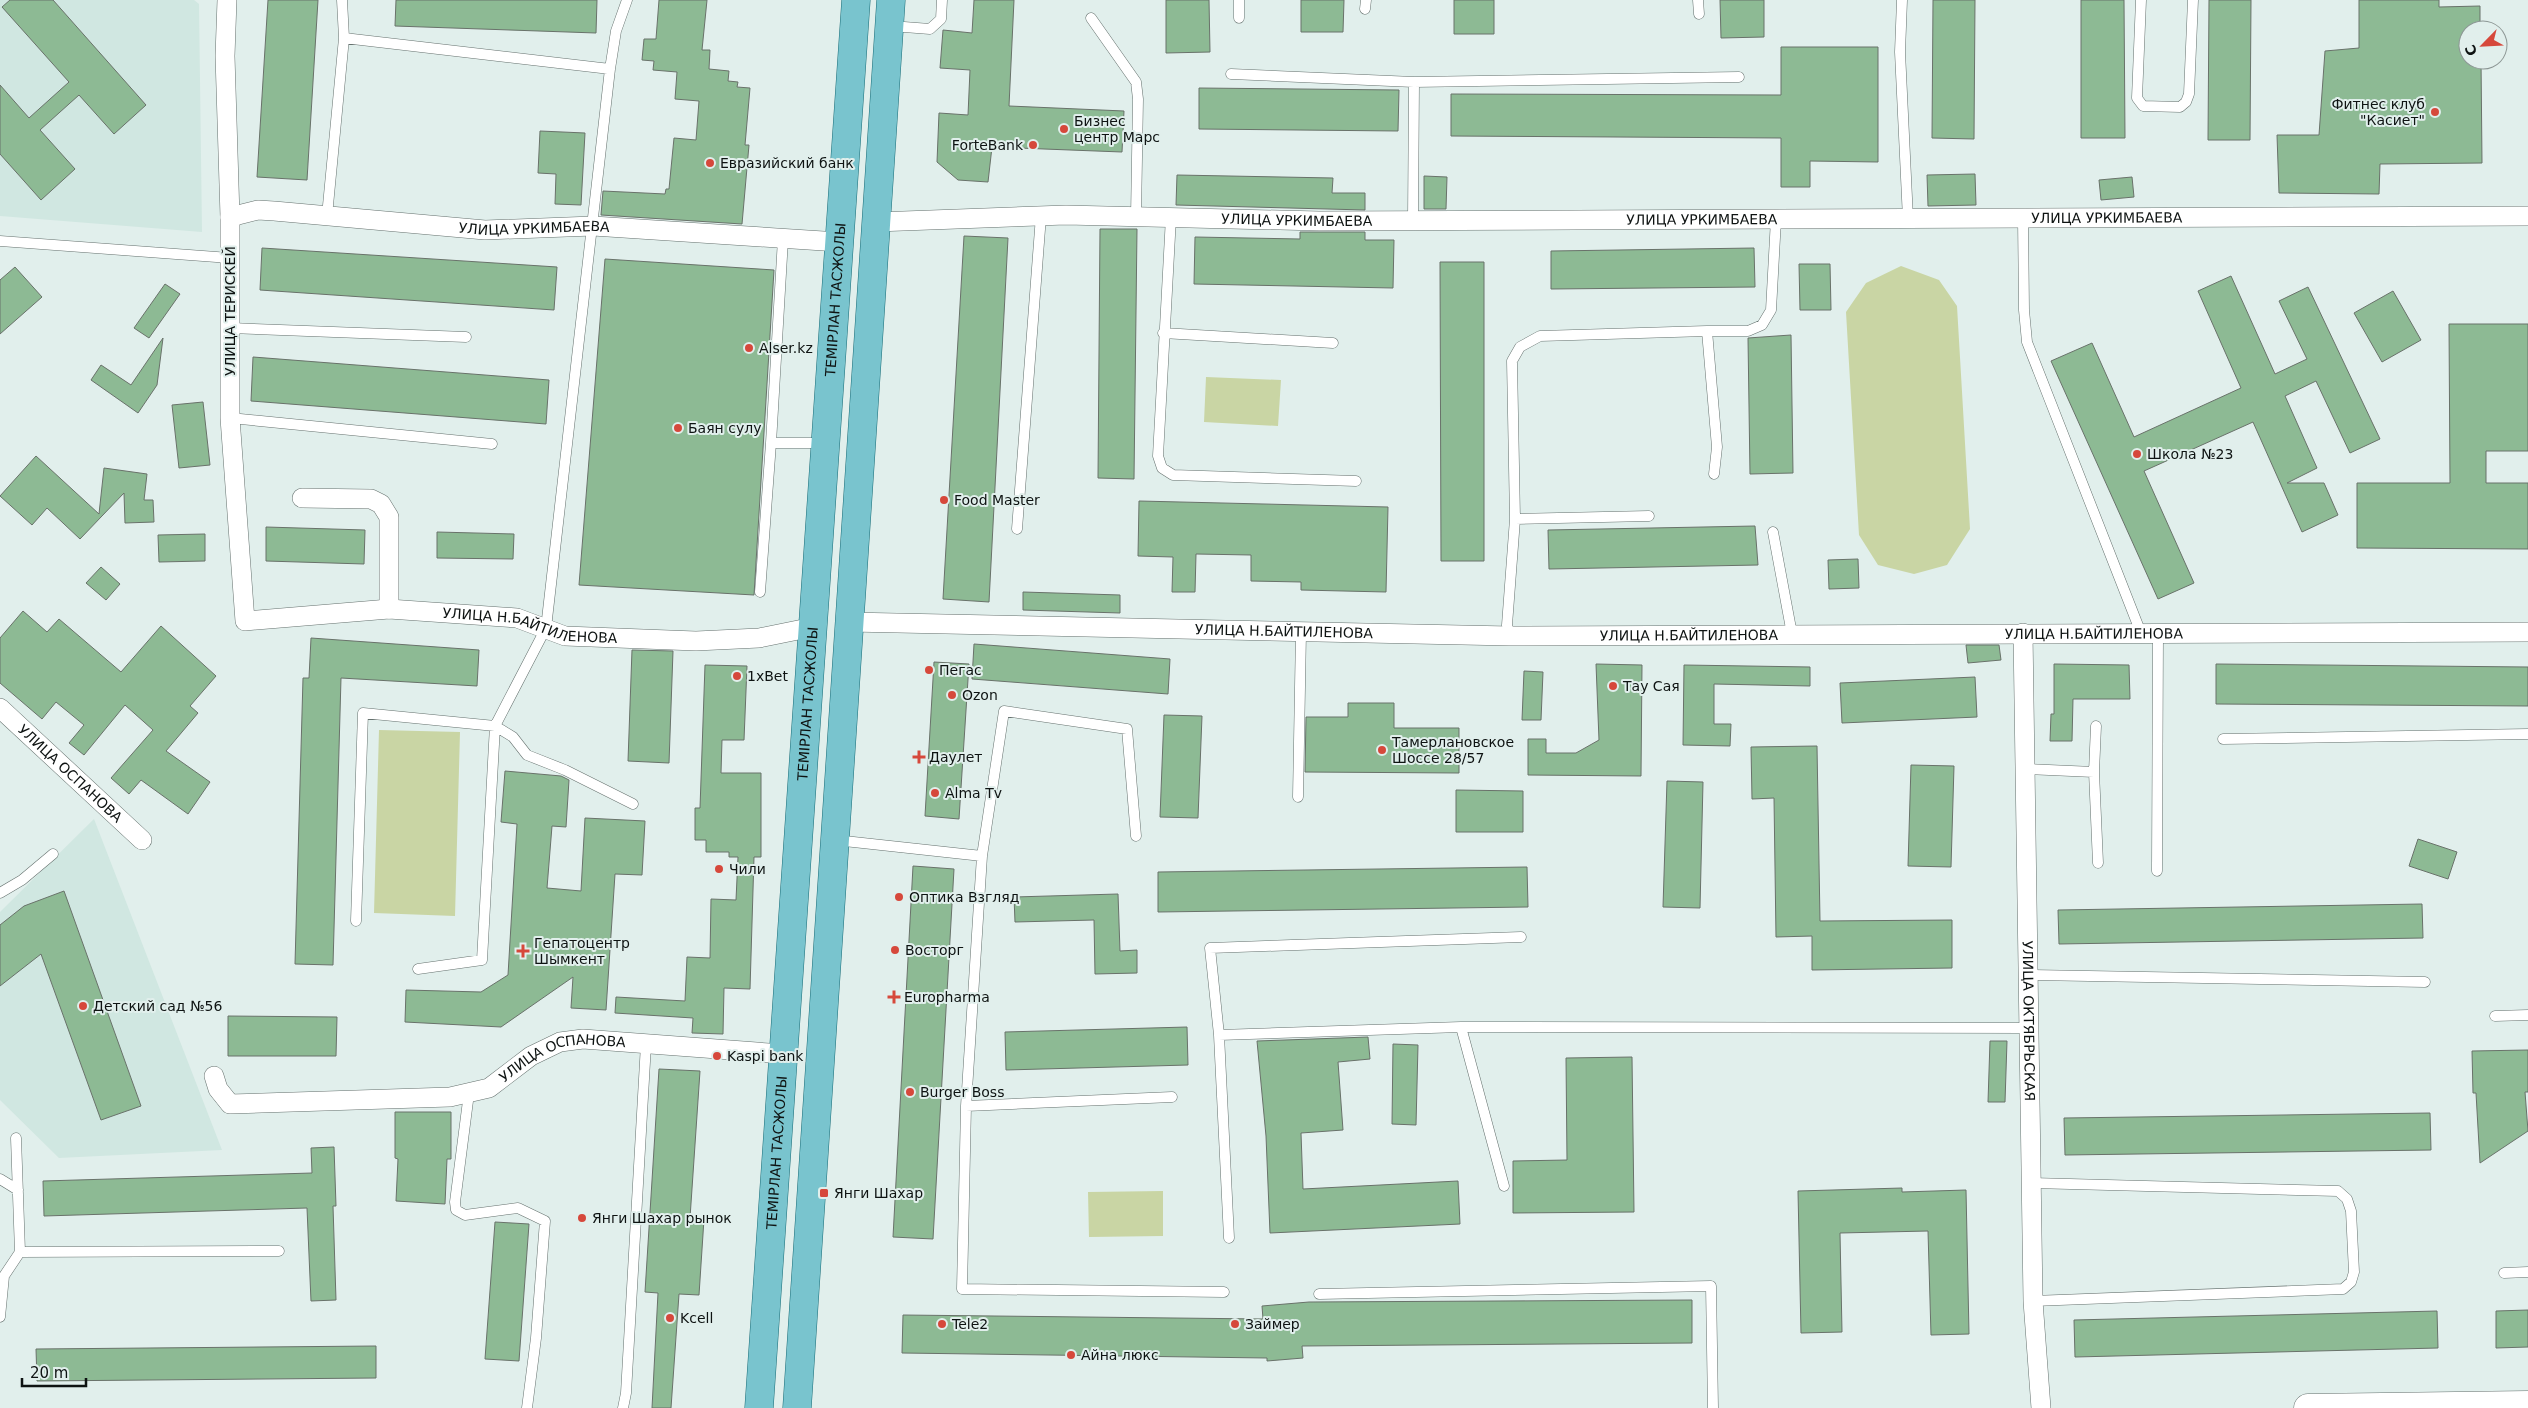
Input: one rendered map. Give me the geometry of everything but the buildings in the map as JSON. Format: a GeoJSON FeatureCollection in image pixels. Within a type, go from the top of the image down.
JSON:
{"type":"FeatureCollection","features":[{"type":"Feature","properties":{"kind":"main road","name":"ТЕМІРЛАН ТАСЖОЛЫ"},"geometry":{"type":"LineString","coordinates":[[759,1408],[856,0]]}},
{"type":"Feature","properties":{"kind":"main road"},"geometry":{"type":"LineString","coordinates":[[797,1408],[890,13]]}},
{"type":"Feature","properties":{"kind":"street","name":"УЛИЦА ТЕРИСКЕЙ"},"geometry":{"type":"LineString","coordinates":[[227,0],[225,56],[230,217],[230,418],[245,621]]}},
{"type":"Feature","properties":{"kind":"street","name":"УЛИЦА УРКИМБАЕВА"},"geometry":{"type":"LineString","coordinates":[[230,217],[258,210],[485,230],[593,226],[839,242]]}},
{"type":"Feature","properties":{"kind":"street","name":"УЛИЦА УРКИМБАЕВА"},"geometry":{"type":"LineString","coordinates":[[876,222],[1041,216],[1413,220],[2528,216]]}},
{"type":"Feature","properties":{"kind":"street"},"geometry":{"type":"LineString","coordinates":[[302,498],[371,499],[381,504],[389,517],[389,609]]}},
{"type":"Feature","properties":{"kind":"street","name":"УЛИЦА Н.БАЙТИЛЕНОВА"},"geometry":{"type":"LineString","coordinates":[[245,621],[389,609],[517,618],[565,636],[696,640],[759,638],[813,627]]}},
{"type":"Feature","properties":{"kind":"street","name":"УЛИЦА Н.БАЙТИЛЕНОВА"},"geometry":{"type":"LineString","coordinates":[[849,622],[1510,636],[2528,632]]}},
{"type":"Feature","properties":{"kind":"street","name":"УЛИЦА ОКТЯБРЬСКАЯ"},"geometry":{"type":"LineString","coordinates":[[2024,634],[2033,1301],[2041,1408]]}},
{"type":"Feature","properties":{"kind":"street","name":"УЛИЦА ОСПАНОВА"},"geometry":{"type":"LineString","coordinates":[[0,708],[142,840]]}},
{"type":"Feature","properties":{"kind":"street","name":"УЛИЦА ОСПАНОВА"},"geometry":{"type":"LineString","coordinates":[[214,1076],[218,1090],[230,1104],[450,1096],[489,1088],[531,1056],[560,1042],[583,1039],[783,1054]]}},
{"type":"Feature","properties":{"kind":"street"},"geometry":{"type":"LineString","coordinates":[[2308,1408],[2528,1405]]}},
{"type":"Feature","properties":{"kind":"lane"},"geometry":{"type":"LineString","coordinates":[[327,216],[344,38],[342,0]]}},
{"type":"Feature","properties":{"kind":"lane"},"geometry":{"type":"LineString","coordinates":[[418,969],[482,960],[495,726],[546,628],[610,69],[616,31],[627,0]]}},
{"type":"Feature","properties":{"kind":"lane"},"geometry":{"type":"LineString","coordinates":[[890,13],[930,29],[941,19],[942,0]]}},
{"type":"Feature","properties":{"kind":"lane"},"geometry":{"type":"LineString","coordinates":[[1239,0],[1239,18]]}},
{"type":"Feature","properties":{"kind":"lane"},"geometry":{"type":"LineString","coordinates":[[1698,0],[1699,14]]}},
{"type":"Feature","properties":{"kind":"lane"},"geometry":{"type":"LineString","coordinates":[[1902,0],[1900,52],[1908,218]]}},
{"type":"Feature","properties":{"kind":"lane"},"geometry":{"type":"LineString","coordinates":[[2140,0],[2137,98],[2143,106],[2180,107],[2186,102],[2189,94],[2192,0]]}},
{"type":"Feature","properties":{"kind":"lane"},"geometry":{"type":"LineString","coordinates":[[1091,18],[1136,82],[1138,99],[1136,216]]}},
{"type":"Feature","properties":{"kind":"lane"},"geometry":{"type":"LineString","coordinates":[[344,38],[610,69]]}},
{"type":"Feature","properties":{"kind":"lane"},"geometry":{"type":"LineString","coordinates":[[1231,74],[1414,82],[1739,77]]}},
{"type":"Feature","properties":{"kind":"lane"},"geometry":{"type":"LineString","coordinates":[[1413,220],[1414,82]]}},
{"type":"Feature","properties":{"kind":"lane"},"geometry":{"type":"LineString","coordinates":[[1018,529],[1041,216]]}},
{"type":"Feature","properties":{"kind":"lane"},"geometry":{"type":"LineString","coordinates":[[1171,217],[1163,333],[1158,456],[1162,468],[1173,474],[1356,481]]}},
{"type":"Feature","properties":{"kind":"lane"},"geometry":{"type":"LineString","coordinates":[[2023,218],[2024,310],[2027,342],[2150,633],[2157,871]]}},
{"type":"Feature","properties":{"kind":"lane"},"geometry":{"type":"LineString","coordinates":[[1510,636],[1507,626],[1516,519],[1512,361],[1520,347],[1540,336],[1748,331],[1762,325],[1771,310],[1776,219]]}},
{"type":"Feature","properties":{"kind":"lane"},"geometry":{"type":"LineString","coordinates":[[760,592],[783,239]]}},
{"type":"Feature","properties":{"kind":"lane"},"geometry":{"type":"LineString","coordinates":[[0,241],[230,258]]}},
{"type":"Feature","properties":{"kind":"lane"},"geometry":{"type":"LineString","coordinates":[[230,328],[466,337]]}},
{"type":"Feature","properties":{"kind":"lane"},"geometry":{"type":"LineString","coordinates":[[1707,331],[1718,447],[1714,474]]}},
{"type":"Feature","properties":{"kind":"lane"},"geometry":{"type":"LineString","coordinates":[[1163,333],[1333,343]]}},
{"type":"Feature","properties":{"kind":"lane"},"geometry":{"type":"LineString","coordinates":[[230,418],[492,444]]}},
{"type":"Feature","properties":{"kind":"lane"},"geometry":{"type":"LineString","coordinates":[[771,443],[826,443]]}},
{"type":"Feature","properties":{"kind":"lane"},"geometry":{"type":"LineString","coordinates":[[1516,519],[1649,516]]}},
{"type":"Feature","properties":{"kind":"lane"},"geometry":{"type":"LineString","coordinates":[[1773,532],[1792,634]]}},
{"type":"Feature","properties":{"kind":"lane"},"geometry":{"type":"LineString","coordinates":[[1298,797],[1301,632]]}},
{"type":"Feature","properties":{"kind":"lane"},"geometry":{"type":"LineString","coordinates":[[1136,836],[1127,729],[1004,711],[982,856],[966,1106],[962,1289],[1224,1292]]}},
{"type":"Feature","properties":{"kind":"lane"},"geometry":{"type":"LineString","coordinates":[[356,921],[363,713],[495,726],[513,737],[527,755],[564,770],[633,804]]}},
{"type":"Feature","properties":{"kind":"lane"},"geometry":{"type":"LineString","coordinates":[[2096,726],[2094,772],[2098,863]]}},
{"type":"Feature","properties":{"kind":"lane"},"geometry":{"type":"LineString","coordinates":[[2223,739],[2528,734]]}},
{"type":"Feature","properties":{"kind":"lane"},"geometry":{"type":"LineString","coordinates":[[2025,769],[2094,772]]}},
{"type":"Feature","properties":{"kind":"lane"},"geometry":{"type":"LineString","coordinates":[[834,840],[982,856]]}},
{"type":"Feature","properties":{"kind":"lane"},"geometry":{"type":"LineString","coordinates":[[0,893],[53,854]]}},
{"type":"Feature","properties":{"kind":"lane"},"geometry":{"type":"LineString","coordinates":[[1229,1238],[1219,1035],[1210,948],[1521,937]]}},
{"type":"Feature","properties":{"kind":"lane"},"geometry":{"type":"LineString","coordinates":[[2028,975],[2425,982]]}},
{"type":"Feature","properties":{"kind":"lane"},"geometry":{"type":"LineString","coordinates":[[2494,1016],[2528,1015]]}},
{"type":"Feature","properties":{"kind":"lane"},"geometry":{"type":"LineString","coordinates":[[1219,1035],[1461,1027],[2029,1028]]}},
{"type":"Feature","properties":{"kind":"lane"},"geometry":{"type":"LineString","coordinates":[[1461,1027],[1504,1186]]}},
{"type":"Feature","properties":{"kind":"lane"},"geometry":{"type":"LineString","coordinates":[[623,1408],[626,1393],[646,1044]]}},
{"type":"Feature","properties":{"kind":"lane"},"geometry":{"type":"LineString","coordinates":[[469,1092],[455,1202],[456,1210],[465,1215],[518,1208],[545,1221],[536,1338],[527,1408]]}},
{"type":"Feature","properties":{"kind":"lane"},"geometry":{"type":"LineString","coordinates":[[966,1106],[1172,1097]]}},
{"type":"Feature","properties":{"kind":"lane"},"geometry":{"type":"LineString","coordinates":[[0,1318],[4,1276],[20,1252],[16,1138]]}},
{"type":"Feature","properties":{"kind":"lane"},"geometry":{"type":"LineString","coordinates":[[0,1179],[18,1190]]}},
{"type":"Feature","properties":{"kind":"lane"},"geometry":{"type":"LineString","coordinates":[[2031,1183],[2338,1190],[2347,1200],[2351,1211],[2354,1272],[2351,1282],[2343,1289],[2033,1301]]}},
{"type":"Feature","properties":{"kind":"lane"},"geometry":{"type":"LineString","coordinates":[[20,1252],[279,1251]]}},
{"type":"Feature","properties":{"kind":"lane"},"geometry":{"type":"LineString","coordinates":[[2504,1273],[2528,1272]]}},
{"type":"Feature","properties":{"kind":"lane"},"geometry":{"type":"LineString","coordinates":[[1319,1294],[1711,1286],[1713,1408]]}},
{"type":"Feature","properties":{"kind":"shaded area"},"geometry":{"type":"Polygon","coordinates":[[[0,0],[194,0],[199,4],[202,232],[0,216],[0,0]]]}},
{"type":"Feature","properties":{"kind":"shaded area","name":"Детский сад №56"},"geometry":{"type":"Polygon","coordinates":[[[94,819],[222,1150],[59,1158],[0,1100],[0,912],[94,819]]]}},
{"type":"Feature","properties":{"kind":"green space"},"geometry":{"type":"Polygon","coordinates":[[[1901,266],[1939,280],[1957,306],[1970,529],[1947,565],[1914,574],[1878,565],[1859,535],[1846,312],[1866,283],[1901,266]]]}},
{"type":"Feature","properties":{"kind":"green space"},"geometry":{"type":"Polygon","coordinates":[[[1206,377],[1281,380],[1278,426],[1204,422],[1206,377]]]}},
{"type":"Feature","properties":{"kind":"green space"},"geometry":{"type":"Polygon","coordinates":[[[379,730],[460,732],[455,916],[374,913],[379,730]]]}},
{"type":"Feature","properties":{"kind":"green space"},"geometry":{"type":"Polygon","coordinates":[[[1163,1191],[1163,1236],[1089,1237],[1088,1192],[1163,1191]]]}},
{"type":"Feature","properties":{"kind":"place","name":"Фитнес клуб \"Касиет\""},"geometry":{"type":"Point","coordinates":[2435,112]}},
{"type":"Feature","properties":{"kind":"place","name":"Бизнес центр Марс"},"geometry":{"type":"Point","coordinates":[1064,129]}},
{"type":"Feature","properties":{"kind":"place","name":"ForteBank"},"geometry":{"type":"Point","coordinates":[1033,145]}},
{"type":"Feature","properties":{"kind":"place","name":"Евразийский банк"},"geometry":{"type":"Point","coordinates":[710,163]}},
{"type":"Feature","properties":{"kind":"place","name":"Alser.kz"},"geometry":{"type":"Point","coordinates":[749,348]}},
{"type":"Feature","properties":{"kind":"place","name":"Баян сулу"},"geometry":{"type":"Point","coordinates":[678,428]}},
{"type":"Feature","properties":{"kind":"place","name":"Школа №23"},"geometry":{"type":"Point","coordinates":[2137,454]}},
{"type":"Feature","properties":{"kind":"place","name":"Food Master"},"geometry":{"type":"Point","coordinates":[944,500]}},
{"type":"Feature","properties":{"kind":"place","name":"Пегас"},"geometry":{"type":"Point","coordinates":[929,670]}},
{"type":"Feature","properties":{"kind":"place","name":"1xBet"},"geometry":{"type":"Point","coordinates":[737,676]}},
{"type":"Feature","properties":{"kind":"place","name":"Тау Сая"},"geometry":{"type":"Point","coordinates":[1613,686]}},
{"type":"Feature","properties":{"kind":"place","name":"Ozon"},"geometry":{"type":"Point","coordinates":[952,695]}},
{"type":"Feature","properties":{"kind":"place","name":"Тамерлановское Шоссе 28/57"},"geometry":{"type":"Point","coordinates":[1382,750]}},
{"type":"Feature","properties":{"kind":"place","name":"Даулет"},"geometry":{"type":"Point","coordinates":[919,757]}},
{"type":"Feature","properties":{"kind":"place","name":"Alma Tv"},"geometry":{"type":"Point","coordinates":[935,793]}},
{"type":"Feature","properties":{"kind":"place","name":"Чили"},"geometry":{"type":"Point","coordinates":[719,869]}},
{"type":"Feature","properties":{"kind":"place","name":"Оптика Взгляд"},"geometry":{"type":"Point","coordinates":[899,897]}},
{"type":"Feature","properties":{"kind":"place","name":"Восторг"},"geometry":{"type":"Point","coordinates":[895,950]}},
{"type":"Feature","properties":{"kind":"place","name":"Гепатоцентр Шымкент"},"geometry":{"type":"Point","coordinates":[523,951]}},
{"type":"Feature","properties":{"kind":"place","name":"Europharma"},"geometry":{"type":"Point","coordinates":[894,997]}},
{"type":"Feature","properties":{"kind":"place","name":"Детский сад №56"},"geometry":{"type":"Point","coordinates":[83,1006]}},
{"type":"Feature","properties":{"kind":"place","name":"Kaspi bank"},"geometry":{"type":"Point","coordinates":[717,1056]}},
{"type":"Feature","properties":{"kind":"place","name":"Burger Boss"},"geometry":{"type":"Point","coordinates":[910,1092]}},
{"type":"Feature","properties":{"kind":"place","name":"Янги Шахар"},"geometry":{"type":"Point","coordinates":[824,1193]}},
{"type":"Feature","properties":{"kind":"place","name":"Янги Шахар рынок"},"geometry":{"type":"Point","coordinates":[582,1218]}},
{"type":"Feature","properties":{"kind":"place","name":"Kcell"},"geometry":{"type":"Point","coordinates":[670,1318]}},
{"type":"Feature","properties":{"kind":"place","name":"Tele2"},"geometry":{"type":"Point","coordinates":[942,1324]}},
{"type":"Feature","properties":{"kind":"place","name":"Займер"},"geometry":{"type":"Point","coordinates":[1235,1324]}},
{"type":"Feature","properties":{"kind":"place","name":"Айна люкс"},"geometry":{"type":"Point","coordinates":[1071,1355]}}]}
